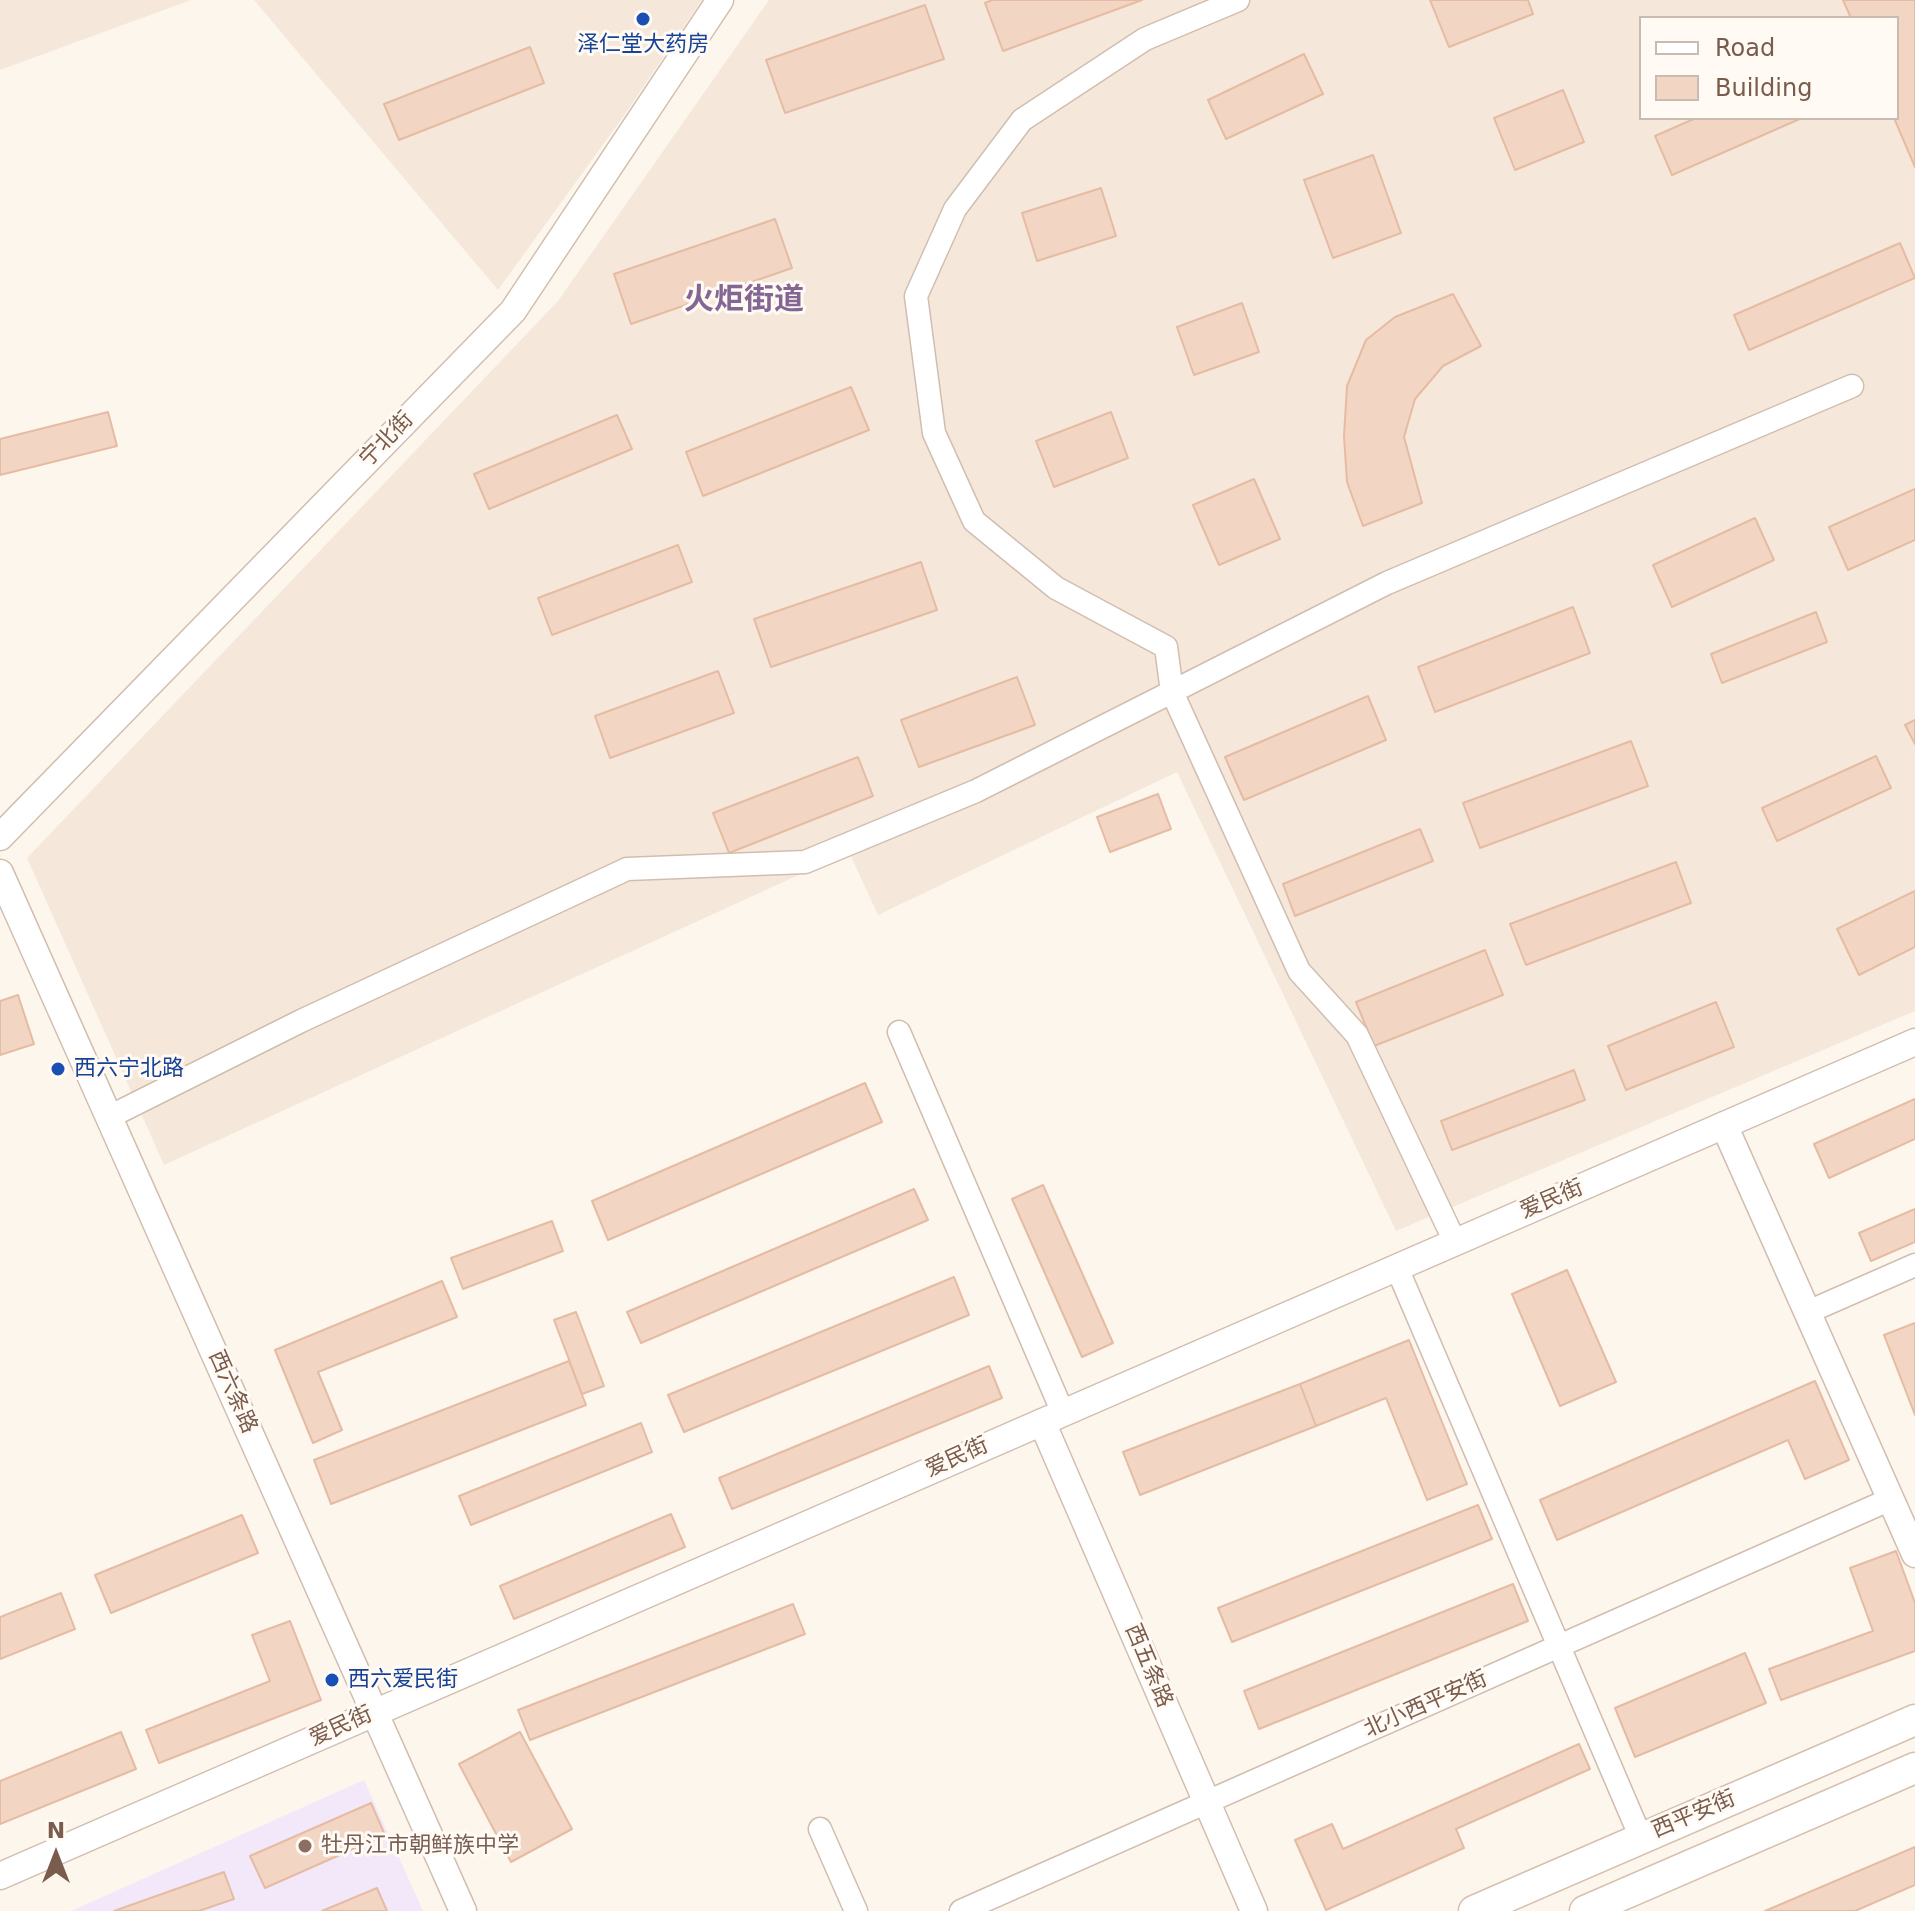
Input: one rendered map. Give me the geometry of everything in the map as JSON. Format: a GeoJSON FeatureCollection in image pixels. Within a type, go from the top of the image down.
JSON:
{"type":"FeatureCollection","features":[{"type":"Feature","properties":{"kind":"main road","name":"西平安街"},"geometry":{"type":"LineString","coordinates":[[1474,1911],[1915,1720]]}},
{"type":"Feature","properties":{"kind":"main road","name":"西平安街"},"geometry":{"type":"LineString","coordinates":[[1585,1911],[1915,1768]]}},
{"type":"Feature","properties":{"kind":"street","name":"宁北街"},"geometry":{"type":"LineString","coordinates":[[0,837],[513,311],[720,0]]}},
{"type":"Feature","properties":{"kind":"street"},"geometry":{"type":"LineString","coordinates":[[1238,0],[1145,39],[1022,120],[955,209],[916,296],[934,433],[974,521],[1056,588],[1166,647],[1172,692],[1299,971],[1357,1035],[1455,1242]]}},
{"type":"Feature","properties":{"kind":"street"},"geometry":{"type":"LineString","coordinates":[[109,1117],[301,1021],[627,869],[805,862],[976,791],[1387,583],[1852,386]]}},
{"type":"Feature","properties":{"kind":"street","name":"西六条路"},"geometry":{"type":"LineString","coordinates":[[0,873],[463,1911]]}},
{"type":"Feature","properties":{"kind":"street"},"geometry":{"type":"LineString","coordinates":[[899,1032],[1052,1417]]}},
{"type":"Feature","properties":{"kind":"street","name":"爱民街"},"geometry":{"type":"LineString","coordinates":[[0,1876],[1915,1042]]}},
{"type":"Feature","properties":{"kind":"street"},"geometry":{"type":"LineString","coordinates":[[1724,1125],[1915,1554]]}},
{"type":"Feature","properties":{"kind":"street"},"geometry":{"type":"LineString","coordinates":[[1808,1312],[1915,1265]]}},
{"type":"Feature","properties":{"kind":"street"},"geometry":{"type":"LineString","coordinates":[[1397,1268],[1641,1838]]}},
{"type":"Feature","properties":{"kind":"street","name":"西五条路"},"geometry":{"type":"LineString","coordinates":[[1052,1417],[1254,1911]]}},
{"type":"Feature","properties":{"kind":"street","name":"北小西平安街"},"geometry":{"type":"LineString","coordinates":[[961,1911],[1891,1499]]}},
{"type":"Feature","properties":{"kind":"street"},"geometry":{"type":"LineString","coordinates":[[820,1829],[856,1911]]}},
{"type":"Feature","properties":{"kind":"shaded area"},"geometry":{"type":"Polygon","coordinates":[[[0,0],[191,0],[0,70],[0,0]]]}},
{"type":"Feature","properties":{"kind":"shaded area"},"geometry":{"type":"Polygon","coordinates":[[[254,0],[702,0],[623,117],[498,290],[254,0]]]}},
{"type":"Feature","properties":{"kind":"shaded area"},"geometry":{"type":"Polygon","coordinates":[[[769,0],[1915,0],[1915,1011],[1396,1231],[1177,772],[878,915],[849,852],[164,1165],[27,858],[558,301],[769,0]]]}},
{"type":"Feature","properties":{"kind":"shaded area","name":"牡丹江市朝鲜族中学"},"geometry":{"type":"Polygon","coordinates":[[[364,1780],[423,1911],[71,1911],[364,1780]]]}},
{"type":"Feature","properties":{"kind":"building"},"geometry":{"type":"Polygon","coordinates":[[[992,0],[1142,0],[1003,51],[985,3],[992,0]]]}},
{"type":"Feature","properties":{"kind":"building"},"geometry":{"type":"Polygon","coordinates":[[[1430,0],[1528,0],[1533,14],[1449,47],[1430,0]]]}},
{"type":"Feature","properties":{"kind":"building"},"geometry":{"type":"Polygon","coordinates":[[[1843,0],[1915,0],[1915,167],[1895,120],[1899,120],[1899,16],[1850,16],[1843,0]]]}},
{"type":"Feature","properties":{"kind":"building"},"geometry":{"type":"Polygon","coordinates":[[[925,5],[944,59],[785,113],[766,60],[925,5]]]}},
{"type":"Feature","properties":{"kind":"building"},"geometry":{"type":"Polygon","coordinates":[[[530,47],[544,83],[399,140],[384,104],[530,47]]]}},
{"type":"Feature","properties":{"kind":"building"},"geometry":{"type":"Polygon","coordinates":[[[1304,54],[1323,94],[1226,139],[1208,100],[1304,54]]]}},
{"type":"Feature","properties":{"kind":"building"},"geometry":{"type":"Polygon","coordinates":[[[1563,90],[1584,142],[1515,170],[1494,118],[1563,90]]]}},
{"type":"Feature","properties":{"kind":"building"},"geometry":{"type":"Polygon","coordinates":[[[1691,120],[1797,120],[1672,175],[1655,136],[1691,120]]]}},
{"type":"Feature","properties":{"kind":"building"},"geometry":{"type":"Polygon","coordinates":[[[1373,155],[1401,233],[1333,258],[1304,180],[1373,155]]]}},
{"type":"Feature","properties":{"kind":"building"},"geometry":{"type":"Polygon","coordinates":[[[1101,188],[1116,236],[1037,261],[1022,213],[1101,188]]]}},
{"type":"Feature","properties":{"kind":"building"},"geometry":{"type":"Polygon","coordinates":[[[775,219],[792,268],[631,324],[614,274],[775,219]]]}},
{"type":"Feature","properties":{"kind":"building"},"geometry":{"type":"Polygon","coordinates":[[[1900,243],[1915,278],[1749,350],[1734,315],[1900,243]]]}},
{"type":"Feature","properties":{"kind":"building"},"geometry":{"type":"Polygon","coordinates":[[[1453,294],[1481,346],[1443,366],[1415,399],[1404,437],[1422,503],[1363,526],[1347,482],[1344,436],[1347,386],[1366,340],[1395,317],[1453,294]]]}},
{"type":"Feature","properties":{"kind":"building"},"geometry":{"type":"Polygon","coordinates":[[[1242,303],[1259,352],[1194,375],[1177,327],[1242,303]]]}},
{"type":"Feature","properties":{"kind":"building"},"geometry":{"type":"Polygon","coordinates":[[[851,387],[869,430],[703,496],[686,452],[851,387]]]}},
{"type":"Feature","properties":{"kind":"building"},"geometry":{"type":"Polygon","coordinates":[[[108,412],[117,446],[0,475],[0,439],[108,412]]]}},
{"type":"Feature","properties":{"kind":"building"},"geometry":{"type":"Polygon","coordinates":[[[1111,412],[1128,458],[1054,487],[1036,441],[1111,412]]]}},
{"type":"Feature","properties":{"kind":"building"},"geometry":{"type":"Polygon","coordinates":[[[617,415],[632,449],[489,509],[474,474],[617,415]]]}},
{"type":"Feature","properties":{"kind":"building"},"geometry":{"type":"Polygon","coordinates":[[[1254,479],[1280,539],[1219,565],[1193,505],[1254,479]]]}},
{"type":"Feature","properties":{"kind":"building"},"geometry":{"type":"Polygon","coordinates":[[[1915,489],[1915,540],[1848,570],[1829,527],[1915,489]]]}},
{"type":"Feature","properties":{"kind":"building"},"geometry":{"type":"Polygon","coordinates":[[[1755,518],[1774,560],[1672,607],[1653,565],[1755,518]]]}},
{"type":"Feature","properties":{"kind":"building"},"geometry":{"type":"Polygon","coordinates":[[[678,545],[692,582],[552,635],[538,598],[678,545]]]}},
{"type":"Feature","properties":{"kind":"building"},"geometry":{"type":"Polygon","coordinates":[[[921,562],[937,610],[771,667],[754,619],[921,562]]]}},
{"type":"Feature","properties":{"kind":"building"},"geometry":{"type":"Polygon","coordinates":[[[1573,607],[1590,653],[1435,712],[1418,667],[1573,607]]]}},
{"type":"Feature","properties":{"kind":"building"},"geometry":{"type":"Polygon","coordinates":[[[1816,612],[1827,642],[1722,683],[1711,654],[1816,612]]]}},
{"type":"Feature","properties":{"kind":"building"},"geometry":{"type":"Polygon","coordinates":[[[718,671],[734,713],[610,758],[595,716],[718,671]]]}},
{"type":"Feature","properties":{"kind":"building"},"geometry":{"type":"Polygon","coordinates":[[[1017,677],[1035,725],[919,767],[901,720],[1017,677]]]}},
{"type":"Feature","properties":{"kind":"building"},"geometry":{"type":"Polygon","coordinates":[[[1368,696],[1386,740],[1244,800],[1225,757],[1368,696]]]}},
{"type":"Feature","properties":{"kind":"building"},"geometry":{"type":"Polygon","coordinates":[[[1915,720],[1915,744],[1905,725],[1915,720]]]}},
{"type":"Feature","properties":{"kind":"building"},"geometry":{"type":"Polygon","coordinates":[[[1631,741],[1648,786],[1480,848],[1463,803],[1631,741]]]}},
{"type":"Feature","properties":{"kind":"building"},"geometry":{"type":"Polygon","coordinates":[[[1876,756],[1891,788],[1777,841],[1762,808],[1876,756]]]}},
{"type":"Feature","properties":{"kind":"building"},"geometry":{"type":"Polygon","coordinates":[[[858,757],[873,796],[729,853],[713,813],[858,757]]]}},
{"type":"Feature","properties":{"kind":"building"},"geometry":{"type":"Polygon","coordinates":[[[1158,794],[1171,829],[1110,852],[1097,817],[1158,794]]]}},
{"type":"Feature","properties":{"kind":"building"},"geometry":{"type":"Polygon","coordinates":[[[1420,829],[1433,861],[1295,916],[1283,884],[1420,829]]]}},
{"type":"Feature","properties":{"kind":"building"},"geometry":{"type":"Polygon","coordinates":[[[1676,862],[1691,903],[1526,965],[1510,924],[1676,862]]]}},
{"type":"Feature","properties":{"kind":"building"},"geometry":{"type":"Polygon","coordinates":[[[1915,891],[1915,947],[1859,975],[1837,929],[1915,891]]]}},
{"type":"Feature","properties":{"kind":"building"},"geometry":{"type":"Polygon","coordinates":[[[1485,950],[1503,995],[1374,1046],[1356,1002],[1485,950]]]}},
{"type":"Feature","properties":{"kind":"building"},"geometry":{"type":"Polygon","coordinates":[[[18,995],[34,1044],[0,1055],[0,1001],[18,995]]]}},
{"type":"Feature","properties":{"kind":"building"},"geometry":{"type":"Polygon","coordinates":[[[1716,1002],[1734,1047],[1626,1090],[1608,1046],[1716,1002]]]}},
{"type":"Feature","properties":{"kind":"building"},"geometry":{"type":"Polygon","coordinates":[[[1574,1070],[1585,1100],[1452,1150],[1441,1121],[1574,1070]]]}},
{"type":"Feature","properties":{"kind":"building"},"geometry":{"type":"Polygon","coordinates":[[[865,1083],[882,1122],[608,1240],[592,1201],[865,1083]]]}},
{"type":"Feature","properties":{"kind":"building"},"geometry":{"type":"Polygon","coordinates":[[[1915,1099],[1915,1139],[1829,1178],[1814,1144],[1915,1099]]]}},
{"type":"Feature","properties":{"kind":"building"},"geometry":{"type":"Polygon","coordinates":[[[1043,1185],[1113,1343],[1082,1357],[1012,1199],[1043,1185]]]}},
{"type":"Feature","properties":{"kind":"building"},"geometry":{"type":"Polygon","coordinates":[[[914,1189],[928,1220],[641,1343],[627,1312],[914,1189]]]}},
{"type":"Feature","properties":{"kind":"building"},"geometry":{"type":"Polygon","coordinates":[[[1915,1209],[1915,1242],[1871,1261],[1859,1233],[1915,1209]]]}},
{"type":"Feature","properties":{"kind":"building"},"geometry":{"type":"Polygon","coordinates":[[[552,1221],[563,1251],[463,1289],[451,1258],[552,1221]]]}},
{"type":"Feature","properties":{"kind":"building"},"geometry":{"type":"Polygon","coordinates":[[[1567,1270],[1616,1382],[1560,1406],[1512,1294],[1567,1270]]]}},
{"type":"Feature","properties":{"kind":"building"},"geometry":{"type":"Polygon","coordinates":[[[954,1277],[969,1315],[684,1432],[668,1395],[954,1277]]]}},
{"type":"Feature","properties":{"kind":"building"},"geometry":{"type":"Polygon","coordinates":[[[442,1281],[457,1317],[318,1372],[342,1430],[313,1443],[275,1350],[442,1281]]]}},
{"type":"Feature","properties":{"kind":"building"},"geometry":{"type":"Polygon","coordinates":[[[576,1312],[604,1386],[582,1394],[554,1320],[576,1312]]]}},
{"type":"Feature","properties":{"kind":"building"},"geometry":{"type":"Polygon","coordinates":[[[1915,1323],[1915,1415],[1884,1335],[1915,1323]]]}},
{"type":"Feature","properties":{"kind":"building"},"geometry":{"type":"Polygon","coordinates":[[[1409,1340],[1467,1484],[1427,1500],[1386,1398],[1316,1426],[1300,1384],[1409,1340]]]}},
{"type":"Feature","properties":{"kind":"building"},"geometry":{"type":"Polygon","coordinates":[[[569,1361],[586,1405],[331,1504],[314,1460],[569,1361]]]}},
{"type":"Feature","properties":{"kind":"building"},"geometry":{"type":"Polygon","coordinates":[[[989,1366],[1002,1398],[732,1509],[719,1478],[989,1366]]]}},
{"type":"Feature","properties":{"kind":"building"},"geometry":{"type":"Polygon","coordinates":[[[1815,1381],[1849,1460],[1805,1479],[1788,1440],[1557,1540],[1540,1500],[1815,1381]]]}},
{"type":"Feature","properties":{"kind":"building"},"geometry":{"type":"Polygon","coordinates":[[[1300,1384],[1316,1426],[1140,1495],[1123,1452],[1300,1384]]]}},
{"type":"Feature","properties":{"kind":"building"},"geometry":{"type":"Polygon","coordinates":[[[641,1423],[652,1452],[471,1525],[459,1496],[641,1423]]]}},
{"type":"Feature","properties":{"kind":"building"},"geometry":{"type":"Polygon","coordinates":[[[1478,1505],[1492,1539],[1232,1642],[1218,1608],[1478,1505]]]}},
{"type":"Feature","properties":{"kind":"building"},"geometry":{"type":"Polygon","coordinates":[[[671,1514],[685,1547],[514,1619],[500,1586],[671,1514]]]}},
{"type":"Feature","properties":{"kind":"building"},"geometry":{"type":"Polygon","coordinates":[[[242,1515],[258,1553],[111,1613],[95,1575],[242,1515]]]}},
{"type":"Feature","properties":{"kind":"building"},"geometry":{"type":"Polygon","coordinates":[[[1896,1551],[1915,1603],[1915,1651],[1781,1700],[1769,1669],[1873,1631],[1850,1568],[1896,1551]]]}},
{"type":"Feature","properties":{"kind":"building"},"geometry":{"type":"Polygon","coordinates":[[[1513,1584],[1528,1621],[1259,1729],[1244,1691],[1513,1584]]]}},
{"type":"Feature","properties":{"kind":"building"},"geometry":{"type":"Polygon","coordinates":[[[61,1593],[75,1629],[0,1659],[0,1617],[61,1593]]]}},
{"type":"Feature","properties":{"kind":"building"},"geometry":{"type":"Polygon","coordinates":[[[793,1604],[805,1634],[530,1740],[518,1710],[793,1604]]]}},
{"type":"Feature","properties":{"kind":"building"},"geometry":{"type":"Polygon","coordinates":[[[290,1621],[321,1700],[159,1763],[146,1730],[270,1681],[252,1635],[290,1621]]]}},
{"type":"Feature","properties":{"kind":"building"},"geometry":{"type":"Polygon","coordinates":[[[1745,1653],[1766,1703],[1635,1757],[1615,1708],[1745,1653]]]}},
{"type":"Feature","properties":{"kind":"building"},"geometry":{"type":"Polygon","coordinates":[[[121,1732],[136,1769],[0,1824],[0,1781],[121,1732]]]}},
{"type":"Feature","properties":{"kind":"building"},"geometry":{"type":"Polygon","coordinates":[[[520,1732],[572,1829],[511,1862],[459,1764],[520,1732]]]}},
{"type":"Feature","properties":{"kind":"building"},"geometry":{"type":"Polygon","coordinates":[[[1579,1744],[1590,1769],[1456,1829],[1464,1848],[1326,1910],[1295,1840],[1332,1824],[1343,1849],[1579,1744]]]}},
{"type":"Feature","properties":{"kind":"building"},"geometry":{"type":"Polygon","coordinates":[[[371,1803],[385,1835],[265,1888],[250,1856],[371,1803]]]}},
{"type":"Feature","properties":{"kind":"building"},"geometry":{"type":"Polygon","coordinates":[[[1915,1847],[1915,1885],[1855,1911],[1765,1911],[1915,1847]]]}},
{"type":"Feature","properties":{"kind":"building"},"geometry":{"type":"Polygon","coordinates":[[[224,1872],[234,1899],[199,1911],[114,1911],[224,1872]]]}},
{"type":"Feature","properties":{"kind":"building"},"geometry":{"type":"Polygon","coordinates":[[[377,1888],[387,1911],[322,1911],[377,1888]]]}},
{"type":"Feature","properties":{"kind":"place","name":"泽仁堂大药房"},"geometry":{"type":"Point","coordinates":[643,19]}},
{"type":"Feature","properties":{"kind":"place","name":"西六宁北路"},"geometry":{"type":"Point","coordinates":[58,1069]}},
{"type":"Feature","properties":{"kind":"place","name":"西六爱民街"},"geometry":{"type":"Point","coordinates":[332,1680]}},
{"type":"Feature","properties":{"kind":"place","name":"牡丹江市朝鲜族中学"},"geometry":{"type":"Point","coordinates":[305,1846]}},
{"type":"Feature","properties":{"kind":"district","name":"火炬街道"},"geometry":{"type":"Point","coordinates":[744,301]}}]}
